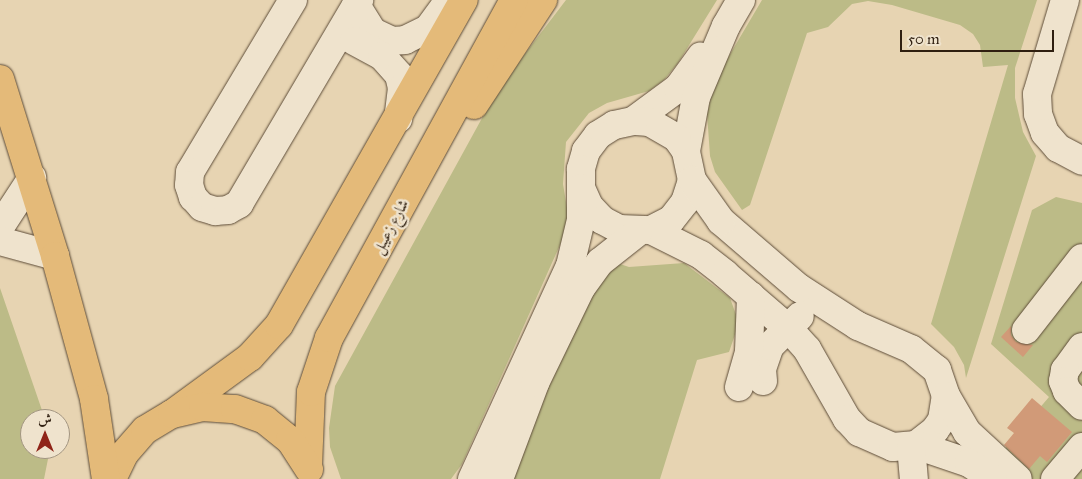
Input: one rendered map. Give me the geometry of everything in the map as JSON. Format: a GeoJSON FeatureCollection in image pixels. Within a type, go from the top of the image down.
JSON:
{"type":"FeatureCollection","features":[{"type":"Feature","properties":{"kind":"main road"},"geometry":{"type":"LineString","coordinates":[[112,479],[124,454],[145,430],[172,414],[250,357],[280,325],[464,0]]}},
{"type":"Feature","properties":{"kind":"main road","name":"شارع زعيبل"},"geometry":{"type":"LineString","coordinates":[[310,473],[311,392],[318,364],[329,338],[396,220],[445,122],[514,0]]}},
{"type":"Feature","properties":{"kind":"main road"},"geometry":{"type":"LineString","coordinates":[[396,220],[440,160],[543,0]]}},
{"type":"Feature","properties":{"kind":"main road"},"geometry":{"type":"LineString","coordinates":[[0,79],[55,256],[94,399],[106,479]]}},
{"type":"Feature","properties":{"kind":"main road"},"geometry":{"type":"LineString","coordinates":[[172,414],[203,407],[235,409],[265,420],[290,440],[310,473]]}},
{"type":"Feature","properties":{"kind":"street"},"geometry":{"type":"LineString","coordinates":[[293,0],[190,172],[189,185],[193,198],[202,207],[214,211],[228,210],[239,204],[357,3]]}},
{"type":"Feature","properties":{"kind":"street"},"geometry":{"type":"LineString","coordinates":[[357,3],[373,32],[392,41],[405,40],[428,29],[449,0]]}},
{"type":"Feature","properties":{"kind":"street"},"geometry":{"type":"LineString","coordinates":[[741,0],[726,26],[696,97],[686,151],[692,180],[721,221],[739,239],[815,300],[858,326],[926,358],[937,370],[946,396],[967,432],[975,454],[993,479]]}},
{"type":"Feature","properties":{"kind":"street"},"geometry":{"type":"LineString","coordinates":[[1065,0],[1037,94],[1038,114],[1045,132],[1058,148],[1082,162]]}},
{"type":"Feature","properties":{"kind":"street"},"geometry":{"type":"LineString","coordinates":[[472,479],[570,266],[582,220],[581,169],[586,151],[598,135],[614,125],[633,121],[678,88],[711,41],[726,26]]}},
{"type":"Feature","properties":{"kind":"street"},"geometry":{"type":"LineString","coordinates":[[338,37],[363,44],[392,64],[402,88],[398,119]]}},
{"type":"Feature","properties":{"kind":"street"},"geometry":{"type":"LineString","coordinates":[[633,121],[664,128],[677,138],[686,151]]}},
{"type":"Feature","properties":{"kind":"street"},"geometry":{"type":"LineString","coordinates":[[0,227],[32,178]]}},
{"type":"Feature","properties":{"kind":"street"},"geometry":{"type":"LineString","coordinates":[[498,479],[535,383],[581,288],[600,262],[645,231],[671,220],[685,202],[692,180]]}},
{"type":"Feature","properties":{"kind":"street"},"geometry":{"type":"LineString","coordinates":[[582,188],[589,206],[602,220],[619,229],[645,231],[701,255],[789,329],[817,365],[847,419],[859,432],[892,447],[913,445],[975,454],[1018,479]]}},
{"type":"Feature","properties":{"kind":"street"},"geometry":{"type":"LineString","coordinates":[[0,241],[55,256]]}},
{"type":"Feature","properties":{"kind":"street"},"geometry":{"type":"LineString","coordinates":[[1026,330],[1082,258]]}},
{"type":"Feature","properties":{"kind":"street"},"geometry":{"type":"LineString","coordinates":[[751,296],[749,351],[751,384],[770,346],[789,329],[815,300]]}},
{"type":"Feature","properties":{"kind":"street"},"geometry":{"type":"LineString","coordinates":[[1082,347],[1065,370],[1064,381],[1067,391],[1082,406]]}},
{"type":"Feature","properties":{"kind":"street"},"geometry":{"type":"LineString","coordinates":[[913,445],[936,430],[942,420],[946,396]]}},
{"type":"Feature","properties":{"kind":"street"},"geometry":{"type":"LineString","coordinates":[[913,445],[914,479]]}},
{"type":"Feature","properties":{"kind":"street"},"geometry":{"type":"LineString","coordinates":[[1055,479],[1082,446]]}},
{"type":"Feature","properties":{"kind":"shaded area"},"geometry":{"type":"Polygon","coordinates":[[[566,0],[717,0],[678,63],[664,80],[649,91],[607,103],[589,113],[566,142],[563,184],[569,220],[564,236],[462,464],[451,479],[341,479],[330,447],[329,428],[335,386],[498,89],[566,0]]]}},
{"type":"Feature","properties":{"kind":"shaded area"},"geometry":{"type":"Polygon","coordinates":[[[762,0],[1037,0],[1015,68],[1015,98],[1023,132],[1036,156],[966,378],[964,365],[954,347],[931,324],[1008,65],[983,67],[980,45],[973,34],[960,25],[892,5],[868,1],[852,4],[828,27],[807,33],[750,205],[742,210],[715,172],[710,156],[707,113],[716,78],[762,0]]]}},
{"type":"Feature","properties":{"kind":"shaded area"},"geometry":{"type":"Polygon","coordinates":[[[1056,197],[1082,203],[1082,479],[979,479],[1049,397],[991,344],[1032,210],[1056,197]]]}},
{"type":"Feature","properties":{"kind":"shaded area"},"geometry":{"type":"Polygon","coordinates":[[[617,263],[629,267],[684,263],[730,298],[739,323],[729,352],[697,360],[660,479],[512,479],[557,366],[582,313],[604,277],[617,263]]]}},
{"type":"Feature","properties":{"kind":"shaded area"},"geometry":{"type":"Polygon","coordinates":[[[0,288],[42,409],[20,409],[20,459],[48,459],[44,479],[0,479],[0,288]]]}},
{"type":"Feature","properties":{"kind":"building"},"geometry":{"type":"Polygon","coordinates":[[[1011,326],[1011,335],[1016,342],[1033,345],[1023,357],[1001,337],[1011,326]]]}},
{"type":"Feature","properties":{"kind":"building"},"geometry":{"type":"Polygon","coordinates":[[[1032,398],[1072,432],[1047,462],[1040,456],[1029,469],[1004,445],[1014,433],[1007,428],[1032,398]]]}}]}
